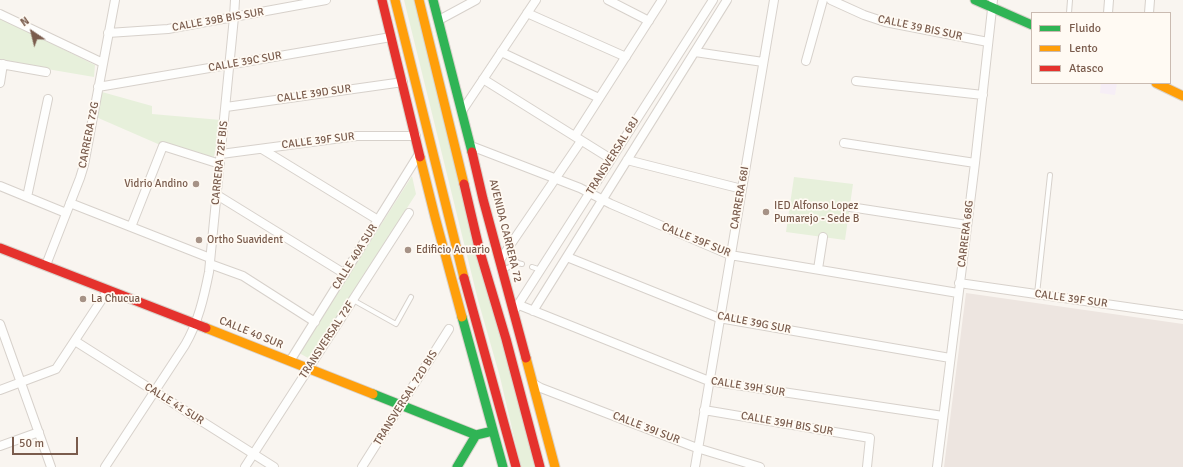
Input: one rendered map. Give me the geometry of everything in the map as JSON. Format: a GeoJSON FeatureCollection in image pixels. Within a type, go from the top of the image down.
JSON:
{"type":"FeatureCollection","features":[{"type":"Feature","properties":{"kind":"main road"},"geometry":{"type":"LineString","coordinates":[[382,0],[445,253],[502,467]]}},
{"type":"Feature","properties":{"kind":"main road"},"geometry":{"type":"LineString","coordinates":[[395,0],[468,293],[516,467]]}},
{"type":"Feature","properties":{"kind":"main road"},"geometry":{"type":"LineString","coordinates":[[419,0],[486,274],[506,339],[540,467]]}},
{"type":"Feature","properties":{"kind":"main road","name":"AVENIDA CARRERA 72"},"geometry":{"type":"LineString","coordinates":[[433,0],[502,270],[516,309],[556,467]]}},
{"type":"Feature","properties":{"kind":"main road"},"geometry":{"type":"LineString","coordinates":[[975,0],[993,4],[1031,25]]}},
{"type":"Feature","properties":{"kind":"main road"},"geometry":{"type":"LineString","coordinates":[[391,37],[412,66]]}},
{"type":"Feature","properties":{"kind":"main road"},"geometry":{"type":"LineString","coordinates":[[1158,84],[1183,96]]}},
{"type":"Feature","properties":{"kind":"main road"},"geometry":{"type":"LineString","coordinates":[[469,204],[477,168]]}},
{"type":"Feature","properties":{"kind":"main road","name":"CALLE 40 SUR"},"geometry":{"type":"LineString","coordinates":[[0,248],[290,361],[476,436]]}},
{"type":"Feature","properties":{"kind":"main road"},"geometry":{"type":"LineString","coordinates":[[456,467],[476,436],[493,431]]}},
{"type":"Feature","properties":{"kind":"street","name":"CARRERA 72G"},"geometry":{"type":"LineString","coordinates":[[46,265],[84,165],[115,0]]}},
{"type":"Feature","properties":{"kind":"street","name":"CARRERA 72F BIS"},"geometry":{"type":"LineString","coordinates":[[105,467],[185,345],[195,324],[206,284],[210,261],[226,107],[235,0]]}},
{"type":"Feature","properties":{"kind":"street","name":"CALLE 39B BIS SUR"},"geometry":{"type":"LineString","coordinates":[[108,33],[168,29],[326,0]]}},
{"type":"Feature","properties":{"kind":"street"},"geometry":{"type":"LineString","coordinates":[[439,20],[476,0]]}},
{"type":"Feature","properties":{"kind":"street"},"geometry":{"type":"LineString","coordinates":[[462,111],[536,0]]}},
{"type":"Feature","properties":{"kind":"street"},"geometry":{"type":"LineString","coordinates":[[608,0],[649,21]]}},
{"type":"Feature","properties":{"kind":"street"},"geometry":{"type":"LineString","coordinates":[[500,260],[555,179],[600,98],[662,0]]}},
{"type":"Feature","properties":{"kind":"street","name":"TRANSVERSAL 68J"},"geometry":{"type":"LineString","coordinates":[[516,309],[713,0]]}},
{"type":"Feature","properties":{"kind":"street","name":"TRANSVERSAL 68J"},"geometry":{"type":"LineString","coordinates":[[533,311],[727,0]]}},
{"type":"Feature","properties":{"kind":"street","name":"CARRERA 68I"},"geometry":{"type":"LineString","coordinates":[[695,467],[774,0]]}},
{"type":"Feature","properties":{"kind":"street"},"geometry":{"type":"LineString","coordinates":[[806,61],[823,0]]}},
{"type":"Feature","properties":{"kind":"street","name":"CALLE 39 BIS SUR"},"geometry":{"type":"LineString","coordinates":[[831,0],[864,15],[885,22],[988,42]]}},
{"type":"Feature","properties":{"kind":"street"},"geometry":{"type":"LineString","coordinates":[[1108,12],[1109,0]]}},
{"type":"Feature","properties":{"kind":"street"},"geometry":{"type":"LineString","coordinates":[[1149,12],[1150,0]]}},
{"type":"Feature","properties":{"kind":"street","name":"CARRERA 68G"},"geometry":{"type":"LineString","coordinates":[[937,467],[993,4]]}},
{"type":"Feature","properties":{"kind":"street"},"geometry":{"type":"LineString","coordinates":[[527,13],[626,57]]}},
{"type":"Feature","properties":{"kind":"street"},"geometry":{"type":"LineString","coordinates":[[0,14],[103,63]]}},
{"type":"Feature","properties":{"kind":"street","name":"CALLE 39C SUR"},"geometry":{"type":"LineString","coordinates":[[98,87],[391,37]]}},
{"type":"Feature","properties":{"kind":"street"},"geometry":{"type":"LineString","coordinates":[[501,52],[600,98]]}},
{"type":"Feature","properties":{"kind":"street"},"geometry":{"type":"LineString","coordinates":[[695,52],[763,62]]}},
{"type":"Feature","properties":{"kind":"street"},"geometry":{"type":"LineString","coordinates":[[0,83],[1,64],[46,72]]}},
{"type":"Feature","properties":{"kind":"street"},"geometry":{"type":"LineString","coordinates":[[483,79],[611,160]]}},
{"type":"Feature","properties":{"kind":"street"},"geometry":{"type":"LineString","coordinates":[[856,81],[982,95]]}},
{"type":"Feature","properties":{"kind":"street","name":"CALLE 39D SUR"},"geometry":{"type":"LineString","coordinates":[[226,107],[402,82]]}},
{"type":"Feature","properties":{"kind":"street"},"geometry":{"type":"LineString","coordinates":[[27,197],[48,99]]}},
{"type":"Feature","properties":{"kind":"street","name":"CALLE 39F SUR"},"geometry":{"type":"LineString","coordinates":[[221,154],[357,136],[416,136]]}},
{"type":"Feature","properties":{"kind":"street"},"geometry":{"type":"LineString","coordinates":[[844,143],[974,163]]}},
{"type":"Feature","properties":{"kind":"street"},"geometry":{"type":"LineString","coordinates":[[131,227],[162,146],[220,164]]}},
{"type":"Feature","properties":{"kind":"street","name":"CALLE 39F SUR"},"geometry":{"type":"LineString","coordinates":[[471,146],[590,193],[602,200],[730,255],[958,293]]}},
{"type":"Feature","properties":{"kind":"street"},"geometry":{"type":"LineString","coordinates":[[262,149],[378,220]]}},
{"type":"Feature","properties":{"kind":"street","name":"CALLE 40A SUR"},"geometry":{"type":"LineString","coordinates":[[290,361],[420,153]]}},
{"type":"Feature","properties":{"kind":"street"},"geometry":{"type":"LineString","coordinates":[[627,160],[742,188]]}},
{"type":"Feature","properties":{"kind":"street"},"geometry":{"type":"LineString","coordinates":[[0,186],[66,213]]}},
{"type":"Feature","properties":{"kind":"street"},"geometry":{"type":"LineString","coordinates":[[217,195],[344,274]]}},
{"type":"Feature","properties":{"kind":"street"},"geometry":{"type":"LineString","coordinates":[[70,203],[131,227],[243,276],[315,322]]}},
{"type":"Feature","properties":{"kind":"street"},"geometry":{"type":"LineString","coordinates":[[850,207],[967,226]]}},
{"type":"Feature","properties":{"kind":"street","name":"TRANSVERSAL 72F"},"geometry":{"type":"LineString","coordinates":[[245,467],[409,213]]}},
{"type":"Feature","properties":{"kind":"street"},"geometry":{"type":"LineString","coordinates":[[818,269],[823,237]]}},
{"type":"Feature","properties":{"kind":"street","name":"CALLE 39G SUR"},"geometry":{"type":"LineString","coordinates":[[567,257],[719,318],[950,358]]}},
{"type":"Feature","properties":{"kind":"street","name":"CALLE 39F SUR"},"geometry":{"type":"LineString","coordinates":[[959,282],[1183,315]]}},
{"type":"Feature","properties":{"kind":"street"},"geometry":{"type":"LineString","coordinates":[[0,390],[56,370],[108,290]]}},
{"type":"Feature","properties":{"kind":"street","name":"CALLE 39H SUR"},"geometry":{"type":"LineString","coordinates":[[516,309],[533,311],[709,381],[943,416]]}},
{"type":"Feature","properties":{"kind":"street"},"geometry":{"type":"LineString","coordinates":[[0,324],[51,467]]}},
{"type":"Feature","properties":{"kind":"street","name":"TRANSVERSAL 72D BIS"},"geometry":{"type":"LineString","coordinates":[[362,467],[449,329]]}},
{"type":"Feature","properties":{"kind":"street","name":"CALLE 41 SUR"},"geometry":{"type":"LineString","coordinates":[[75,341],[274,467]]}},
{"type":"Feature","properties":{"kind":"street","name":"CALLE 39I SUR"},"geometry":{"type":"LineString","coordinates":[[534,384],[697,448],[760,467]]}},
{"type":"Feature","properties":{"kind":"street","name":"CALLE 39H BIS SUR"},"geometry":{"type":"LineString","coordinates":[[704,410],[870,438],[867,467]]}},
{"type":"Feature","properties":{"kind":"street"},"geometry":{"type":"LineString","coordinates":[[0,446],[39,432]]}},
{"type":"Feature","properties":{"kind":"lane"},"geometry":{"type":"LineString","coordinates":[[1069,12],[1070,0]]}},
{"type":"Feature","properties":{"kind":"lane"},"geometry":{"type":"LineString","coordinates":[[1037,294],[1050,175]]}},
{"type":"Feature","properties":{"kind":"lane"},"geometry":{"type":"LineString","coordinates":[[502,270],[520,264],[506,250]]}},
{"type":"Feature","properties":{"kind":"lane"},"geometry":{"type":"LineString","coordinates":[[532,267],[541,270]]}},
{"type":"Feature","properties":{"kind":"lane"},"geometry":{"type":"LineString","coordinates":[[353,299],[396,324],[411,297]]}},
{"type":"Feature","properties":{"kind":"shaded area"},"geometry":{"type":"Polygon","coordinates":[[[1101,84],[1117,84],[1115,95],[1100,93],[1101,84]]]}},
{"type":"Feature","properties":{"kind":"shaded area"},"geometry":{"type":"Polygon","coordinates":[[[966,293],[1183,324],[1183,467],[944,467],[966,293]]]}},
{"type":"Feature","properties":{"kind":"green space"},"geometry":{"type":"Polygon","coordinates":[[[404,0],[414,0],[536,467],[521,467],[500,377],[478,300],[404,0]]]}},
{"type":"Feature","properties":{"kind":"green space"},"geometry":{"type":"Polygon","coordinates":[[[0,18],[95,65],[94,77],[0,61],[0,18]]]}},
{"type":"Feature","properties":{"kind":"green space"},"geometry":{"type":"Polygon","coordinates":[[[102,92],[152,106],[152,114],[221,120],[214,157],[158,144],[96,117],[102,92]]]}},
{"type":"Feature","properties":{"kind":"green space"},"geometry":{"type":"Polygon","coordinates":[[[412,176],[416,194],[310,359],[299,353],[412,176]]]}},
{"type":"Feature","properties":{"kind":"green space"},"geometry":{"type":"Polygon","coordinates":[[[794,177],[853,184],[845,240],[786,232],[794,177]]]}},
{"type":"Feature","properties":{"kind":"traffic: fast"},"geometry":{"type":"LineString","coordinates":[[433,0],[472,152]]}},
{"type":"Feature","properties":{"kind":"traffic: fast"},"geometry":{"type":"LineString","coordinates":[[975,0],[1031,25]]}},
{"type":"Feature","properties":{"kind":"traffic: fast"},"geometry":{"type":"LineString","coordinates":[[462,317],[503,467]]}},
{"type":"Feature","properties":{"kind":"traffic: fast"},"geometry":{"type":"LineString","coordinates":[[373,394],[476,435],[493,431]]}},
{"type":"Feature","properties":{"kind":"traffic: fast"},"geometry":{"type":"LineString","coordinates":[[457,467],[476,435]]}},
{"type":"Feature","properties":{"kind":"traffic: slow"},"geometry":{"type":"LineString","coordinates":[[395,0],[464,278]]}},
{"type":"Feature","properties":{"kind":"traffic: slow"},"geometry":{"type":"LineString","coordinates":[[419,0],[464,184]]}},
{"type":"Feature","properties":{"kind":"traffic: slow"},"geometry":{"type":"LineString","coordinates":[[1158,84],[1183,96]]}},
{"type":"Feature","properties":{"kind":"traffic: slow"},"geometry":{"type":"LineString","coordinates":[[420,157],[462,317]]}},
{"type":"Feature","properties":{"kind":"traffic: slow"},"geometry":{"type":"LineString","coordinates":[[206,328],[373,394]]}},
{"type":"Feature","properties":{"kind":"traffic: slow"},"geometry":{"type":"LineString","coordinates":[[526,358],[555,467]]}},
{"type":"Feature","properties":{"kind":"traffic: jam"},"geometry":{"type":"LineString","coordinates":[[382,0],[420,157]]}},
{"type":"Feature","properties":{"kind":"traffic: jam"},"geometry":{"type":"LineString","coordinates":[[472,152],[483,199],[526,358]]}},
{"type":"Feature","properties":{"kind":"traffic: jam"},"geometry":{"type":"LineString","coordinates":[[464,184],[480,252],[506,339],[540,467]]}},
{"type":"Feature","properties":{"kind":"traffic: jam"},"geometry":{"type":"LineString","coordinates":[[0,248],[206,328]]}},
{"type":"Feature","properties":{"kind":"traffic: jam"},"geometry":{"type":"LineString","coordinates":[[464,278],[516,467]]}},
{"type":"Feature","properties":{"kind":"place","name":"Vidrio Andino"},"geometry":{"type":"Point","coordinates":[196,184]}},
{"type":"Feature","properties":{"kind":"place","name":"IED Alfonso Lopez Pumarejo - Sede B"},"geometry":{"type":"Point","coordinates":[766,212]}},
{"type":"Feature","properties":{"kind":"place","name":"Ortho Suavident"},"geometry":{"type":"Point","coordinates":[199,240]}},
{"type":"Feature","properties":{"kind":"place","name":"Edificio Acuario"},"geometry":{"type":"Point","coordinates":[408,250]}},
{"type":"Feature","properties":{"kind":"place","name":"La Chucua"},"geometry":{"type":"Point","coordinates":[83,299]}}]}
